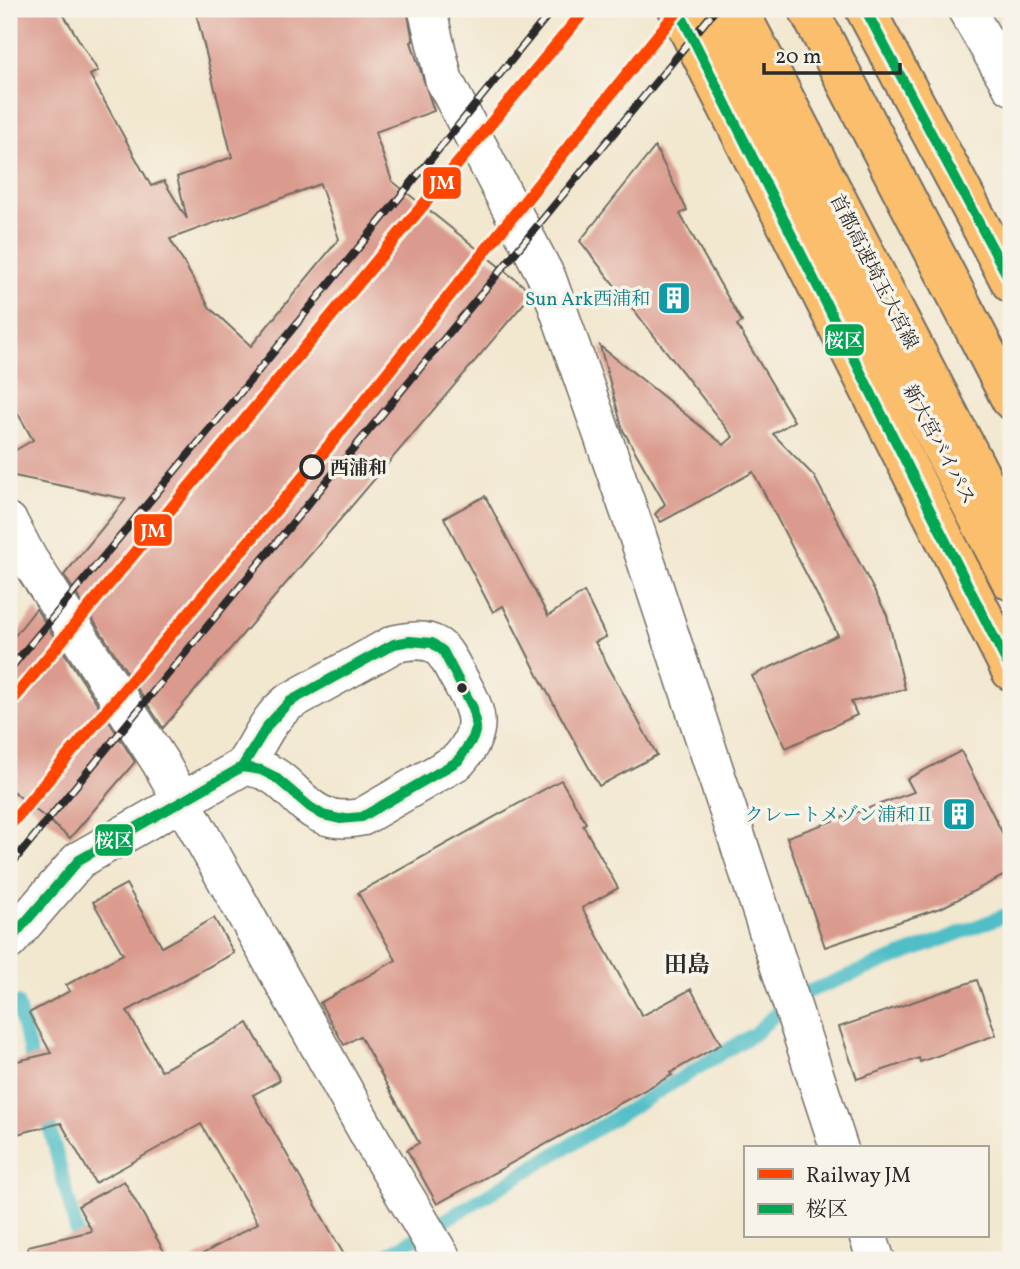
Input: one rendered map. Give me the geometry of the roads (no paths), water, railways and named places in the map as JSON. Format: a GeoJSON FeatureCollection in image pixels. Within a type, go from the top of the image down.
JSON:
{"type":"FeatureCollection","features":[{"type":"Feature","properties":{"kind":"highway"},"geometry":{"type":"LineString","coordinates":[[678,9],[1011,671]]}},
{"type":"Feature","properties":{"kind":"highway","name":"新大宮バイパス"},"geometry":{"type":"LineString","coordinates":[[713,9],[1011,581]]}},
{"type":"Feature","properties":{"kind":"highway","name":"首都高速埼玉大宮線"},"geometry":{"type":"LineString","coordinates":[[738,9],[1011,534]]}},
{"type":"Feature","properties":{"kind":"highway"},"geometry":{"type":"LineString","coordinates":[[808,9],[1011,400]]}},
{"type":"Feature","properties":{"kind":"highway"},"geometry":{"type":"LineString","coordinates":[[826,9],[1011,364]]}},
{"type":"Feature","properties":{"kind":"highway"},"geometry":{"type":"LineString","coordinates":[[865,9],[1011,283]]}},
{"type":"Feature","properties":{"kind":"street"},"geometry":{"type":"LineString","coordinates":[[427,9],[444,80],[548,280],[637,534],[838,1146]]}},
{"type":"Feature","properties":{"kind":"street"},"geometry":{"type":"LineString","coordinates":[[967,9],[1011,86]]}},
{"type":"Feature","properties":{"kind":"street"},"geometry":{"type":"LineString","coordinates":[[9,522],[28,558],[160,762],[374,1144],[443,1260]]}},
{"type":"Feature","properties":{"kind":"street"},"geometry":{"type":"LineString","coordinates":[[9,941],[79,860],[242,767],[274,714],[289,702],[394,644],[419,641],[438,647],[447,656],[474,706],[478,720],[468,750],[458,761],[362,817],[347,820],[332,818],[304,805],[280,779],[269,772],[256,767],[242,767]]}},
{"type":"Feature","properties":{"kind":"street"},"geometry":{"type":"LineString","coordinates":[[868,1238],[876,1260]]}},
{"type":"Feature","properties":{"kind":"waterway"},"geometry":{"type":"LineString","coordinates":[[379,1260],[754,1034],[794,997],[1011,913]]}},
{"type":"Feature","properties":{"kind":"waterway"},"geometry":{"type":"LineString","coordinates":[[17,1003],[36,1076]]}},
{"type":"Feature","properties":{"kind":"waterway"},"geometry":{"type":"LineString","coordinates":[[45,1109],[84,1260]]}},
{"type":"Feature","properties":{"kind":"railway"},"geometry":{"type":"LineString","coordinates":[[9,670],[254,376],[553,9]]}},
{"type":"Feature","properties":{"kind":"railway"},"geometry":{"type":"LineString","coordinates":[[9,867],[716,9]]}},
{"type":"Feature","properties":{"kind":"rail line","name":"JM"},"geometry":{"type":"LineString","coordinates":[[9,704],[586,9]]}},
{"type":"Feature","properties":{"kind":"rail line","name":"JM"},"geometry":{"type":"LineString","coordinates":[[9,826],[311,468],[679,9]]}},
{"type":"Feature","properties":{"kind":"place","name":"Sun Ark西浦和"},"geometry":{"type":"Point","coordinates":[674,298]}},
{"type":"Feature","properties":{"kind":"place","name":"西浦和"},"geometry":{"type":"Point","coordinates":[312,467]}},
{"type":"Feature","properties":{"kind":"place","name":"クレートメゾン浦和Ⅱ"},"geometry":{"type":"Point","coordinates":[959,814]}},
{"type":"Feature","properties":{"kind":"district","name":"田島"},"geometry":{"type":"Point","coordinates":[687,964]}}]}
